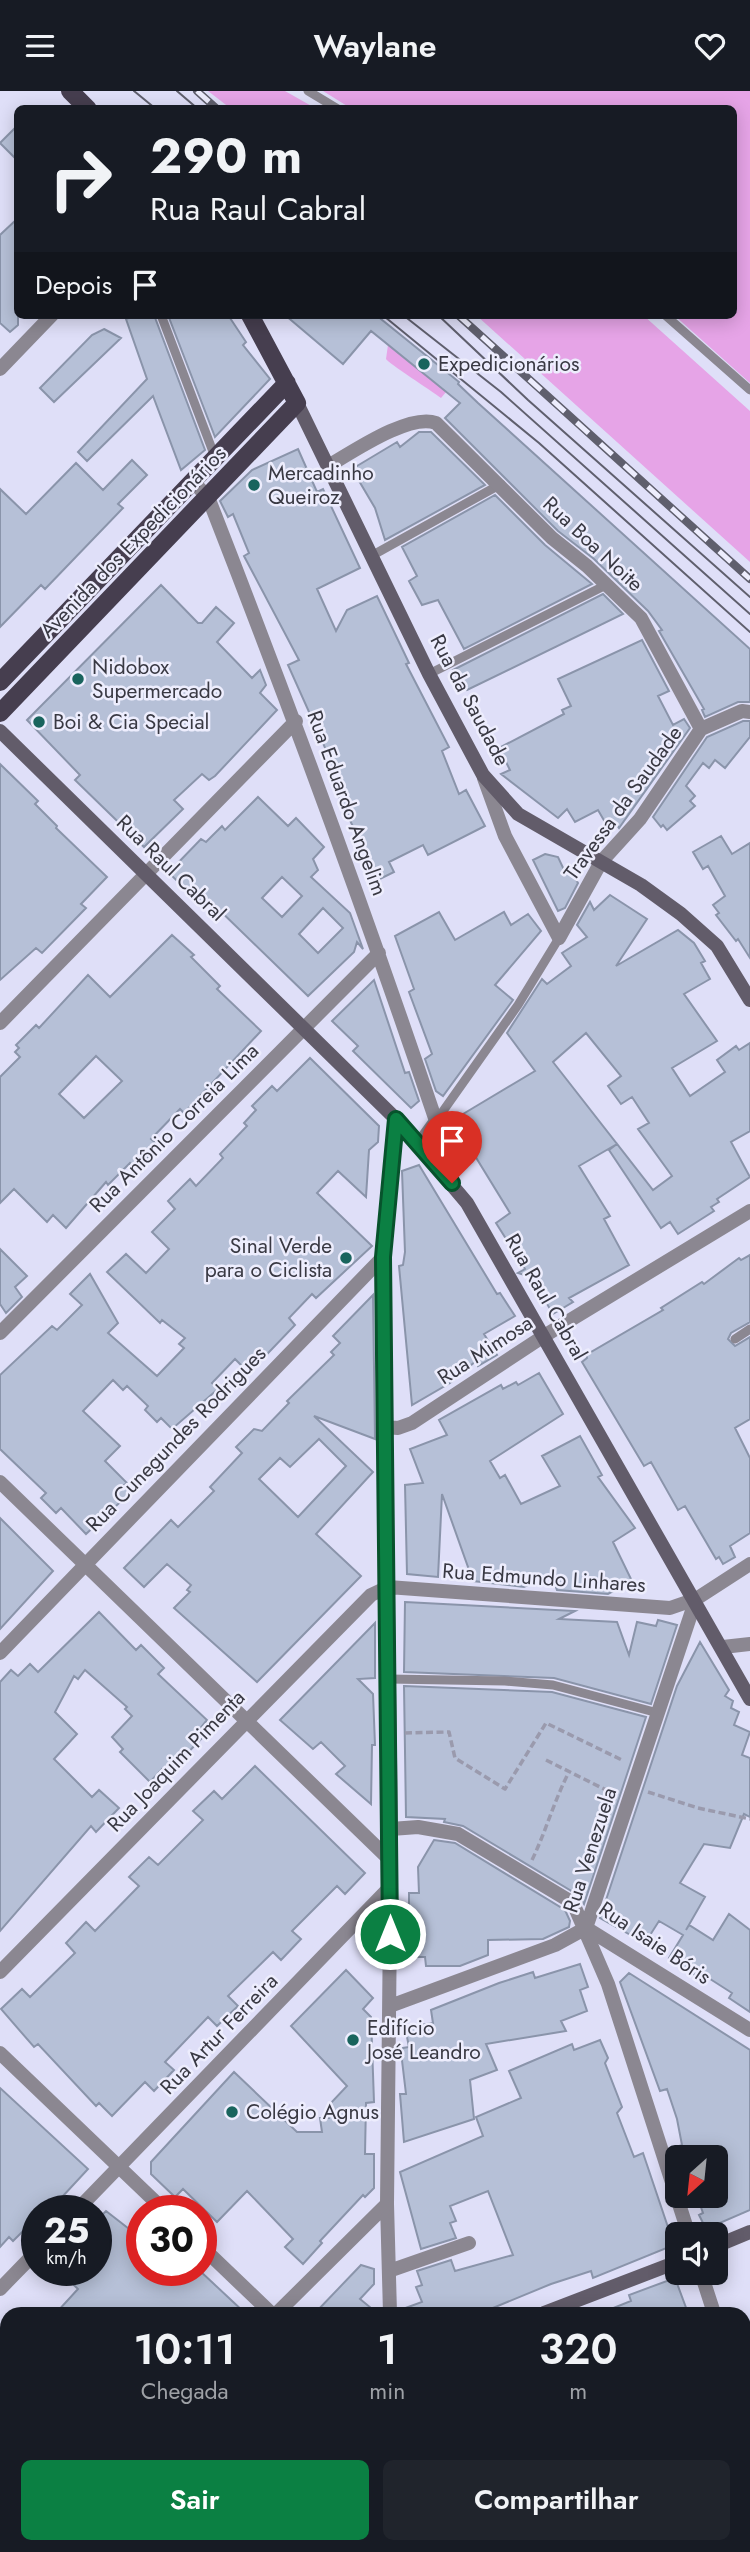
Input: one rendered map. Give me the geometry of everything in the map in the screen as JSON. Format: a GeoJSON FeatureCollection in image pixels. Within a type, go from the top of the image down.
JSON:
{"type":"FeatureCollection","features":[{"type":"Feature","properties":{"kind":"main road"},"geometry":{"type":"LineString","coordinates":[[70,91],[84,105]]}},
{"type":"Feature","properties":{"kind":"main road"},"geometry":{"type":"LineString","coordinates":[[252,319],[298,403]]}},
{"type":"Feature","properties":{"kind":"main road","name":"Avenida dos Expedicionários"},"geometry":{"type":"LineString","coordinates":[[0,682],[287,383]]}},
{"type":"Feature","properties":{"kind":"main road","name":"Avenida dos Expedicionários"},"geometry":{"type":"LineString","coordinates":[[0,713],[298,403]]}},
{"type":"Feature","properties":{"kind":"main road","name":"Rua da Saudade"},"geometry":{"type":"LineString","coordinates":[[298,403],[429,674],[483,775],[518,814],[601,862],[681,914],[717,946],[750,1000]]}},
{"type":"Feature","properties":{"kind":"main road","name":"Rua Raul Cabral"},"geometry":{"type":"LineString","coordinates":[[0,731],[420,1143],[467,1203],[696,1599],[750,1699]]}},
{"type":"Feature","properties":{"kind":"main road"},"geometry":{"type":"LineString","coordinates":[[728,2241],[750,2232]]}},
{"type":"Feature","properties":{"kind":"main road"},"geometry":{"type":"LineString","coordinates":[[560,2307],[665,2267]]}},
{"type":"Feature","properties":{"kind":"street"},"geometry":{"type":"LineString","coordinates":[[0,369],[48,319]]}},
{"type":"Feature","properties":{"kind":"street","name":"Rua Boa Noite"},"geometry":{"type":"LineString","coordinates":[[330,465],[405,425],[422,421],[436,423],[501,484],[552,538],[641,618],[701,729]]}},
{"type":"Feature","properties":{"kind":"street","name":"Rua Eduardo Angelim"},"geometry":{"type":"LineString","coordinates":[[193,482],[208,497],[296,721],[436,1121]]}},
{"type":"Feature","properties":{"kind":"street"},"geometry":{"type":"LineString","coordinates":[[701,729],[741,711],[750,712]]}},
{"type":"Feature","properties":{"kind":"street"},"geometry":{"type":"LineString","coordinates":[[0,1023],[296,721]]}},
{"type":"Feature","properties":{"kind":"street","name":"Travessa da Saudade"},"geometry":{"type":"LineString","coordinates":[[559,938],[601,862],[640,819],[701,729]]}},
{"type":"Feature","properties":{"kind":"street"},"geometry":{"type":"LineString","coordinates":[[483,775],[505,836],[559,938]]}},
{"type":"Feature","properties":{"kind":"street","name":"Rua Antônio Correia Lima"},"geometry":{"type":"LineString","coordinates":[[0,1333],[379,953]]}},
{"type":"Feature","properties":{"kind":"street"},"geometry":{"type":"LineString","coordinates":[[390,2307],[387,2204],[391,1829],[383,1257],[396,1119]]}},
{"type":"Feature","properties":{"kind":"street"},"geometry":{"type":"LineString","coordinates":[[420,1143],[436,1121]]}},
{"type":"Feature","properties":{"kind":"street","name":"Rua Mimosa"},"geometry":{"type":"LineString","coordinates":[[385,1427],[398,1428],[412,1423],[544,1336],[750,1211]]}},
{"type":"Feature","properties":{"kind":"street","name":"Rua Cunegundes Rodrigues"},"geometry":{"type":"LineString","coordinates":[[0,1653],[83,1563],[383,1257]]}},
{"type":"Feature","properties":{"kind":"street"},"geometry":{"type":"LineString","coordinates":[[0,1482],[390,1860]]}},
{"type":"Feature","properties":{"kind":"street","name":"Rua Edmundo Linhares"},"geometry":{"type":"LineString","coordinates":[[388,1587],[670,1608],[696,1599],[750,1564]]}},
{"type":"Feature","properties":{"kind":"street","name":"Rua Joaquim Pimenta"},"geometry":{"type":"LineString","coordinates":[[0,1972],[356,1606],[388,1587]]}},
{"type":"Feature","properties":{"kind":"street","name":"Rua Venezuela"},"geometry":{"type":"LineString","coordinates":[[685,2222],[608,1984],[586,1927],[696,1599]]}},
{"type":"Feature","properties":{"kind":"street"},"geometry":{"type":"LineString","coordinates":[[723,1647],[750,1644]]}},
{"type":"Feature","properties":{"kind":"street","name":"Rua Isaie Bóris"},"geometry":{"type":"LineString","coordinates":[[391,1829],[418,1827],[458,1834],[573,1903],[586,1927],[750,2030]]}},
{"type":"Feature","properties":{"kind":"street","name":"Rua Artur Ferreira"},"geometry":{"type":"LineString","coordinates":[[92,2195],[390,1887]]}},
{"type":"Feature","properties":{"kind":"street"},"geometry":{"type":"LineString","coordinates":[[390,2006],[555,1945],[586,1927]]}},
{"type":"Feature","properties":{"kind":"street"},"geometry":{"type":"LineString","coordinates":[[0,2053],[149,2195]]}},
{"type":"Feature","properties":{"kind":"street"},"geometry":{"type":"LineString","coordinates":[[283,2307],[387,2204]]}},
{"type":"Feature","properties":{"kind":"street"},"geometry":{"type":"LineString","coordinates":[[389,2270],[469,2243]]}},
{"type":"Feature","properties":{"kind":"street"},"geometry":{"type":"LineString","coordinates":[[217,2261],[265,2307]]}},
{"type":"Feature","properties":{"kind":"street"},"geometry":{"type":"LineString","coordinates":[[0,2289],[21,2267]]}},
{"type":"Feature","properties":{"kind":"street"},"geometry":{"type":"LineString","coordinates":[[705,2285],[712,2307]]}},
{"type":"Feature","properties":{"kind":"lane"},"geometry":{"type":"LineString","coordinates":[[308,91],[331,105]]}},
{"type":"Feature","properties":{"kind":"lane"},"geometry":{"type":"LineString","coordinates":[[163,319],[216,458]]}},
{"type":"Feature","properties":{"kind":"lane"},"geometry":{"type":"LineString","coordinates":[[669,319],[750,390]]}},
{"type":"Feature","properties":{"kind":"lane"},"geometry":{"type":"LineString","coordinates":[[373,555],[501,484]]}},
{"type":"Feature","properties":{"kind":"lane"},"geometry":{"type":"LineString","coordinates":[[429,674],[606,585]]}},
{"type":"Feature","properties":{"kind":"lane","name":"Travessa da Saudade"},"geometry":{"type":"LineString","coordinates":[[436,1121],[518,1005],[559,938]]}},
{"type":"Feature","properties":{"kind":"lane"},"geometry":{"type":"LineString","coordinates":[[736,1339],[750,1329]]}},
{"type":"Feature","properties":{"kind":"lane"},"geometry":{"type":"LineString","coordinates":[[389,1679],[505,1681],[553,1685],[657,1713]]}},
{"type":"Feature","properties":{"kind":"path"},"geometry":{"type":"LineString","coordinates":[[390,1734],[449,1732],[455,1758],[505,1789],[546,1723],[639,1768]]}},
{"type":"Feature","properties":{"kind":"path"},"geometry":{"type":"LineString","coordinates":[[546,1760],[569,1772],[631,1793],[750,1819]]}},
{"type":"Feature","properties":{"kind":"path"},"geometry":{"type":"LineString","coordinates":[[525,1873],[545,1834],[554,1799],[569,1772]]}},
{"type":"Feature","properties":{"kind":"shaded area"},"geometry":{"type":"Polygon","coordinates":[[[208,91],[285,91],[310,105],[226,105],[208,91]]]}},
{"type":"Feature","properties":{"kind":"shaded area"},"geometry":{"type":"Polygon","coordinates":[[[323,91],[750,91],[750,383],[678,319],[737,319],[737,105],[346,105],[323,91]]]}},
{"type":"Feature","properties":{"kind":"shaded area"},"geometry":{"type":"Polygon","coordinates":[[[480,319],[647,319],[750,411],[750,562],[480,319]]]}},
{"type":"Feature","properties":{"kind":"shaded area"},"geometry":{"type":"Polygon","coordinates":[[[388,345],[446,392],[441,398],[386,359],[388,345]]]}},
{"type":"Feature","properties":{"kind":"building"},"geometry":{"type":"Polygon","coordinates":[[[14,129],[14,157],[0,143],[14,129]]]}},
{"type":"Feature","properties":{"kind":"building"},"geometry":{"type":"Polygon","coordinates":[[[14,222],[14,319],[18,319],[18,325],[10,332],[0,323],[0,235],[14,222]]]}},
{"type":"Feature","properties":{"kind":"building"},"geometry":{"type":"Polygon","coordinates":[[[126,319],[156,319],[205,450],[181,470],[153,396],[87,461],[78,452],[147,379],[126,319]]]}},
{"type":"Feature","properties":{"kind":"building"},"geometry":{"type":"Polygon","coordinates":[[[170,319],[231,319],[246,342],[243,345],[270,379],[215,437],[170,319]]]}},
{"type":"Feature","properties":{"kind":"building"},"geometry":{"type":"Polygon","coordinates":[[[290,319],[381,319],[459,382],[478,403],[750,649],[750,702],[738,702],[705,717],[702,710],[704,709],[659,631],[662,630],[648,611],[594,559],[558,531],[445,418],[460,403],[371,331],[343,364],[290,319]]]}},
{"type":"Feature","properties":{"kind":"building"},"geometry":{"type":"Polygon","coordinates":[[[104,329],[121,338],[54,402],[40,388],[92,335],[104,329]]]}},
{"type":"Feature","properties":{"kind":"building"},"geometry":{"type":"Polygon","coordinates":[[[419,432],[431,432],[485,485],[385,540],[375,508],[352,469],[397,442],[400,447],[419,432]]]}},
{"type":"Feature","properties":{"kind":"building"},"geometry":{"type":"Polygon","coordinates":[[[298,449],[317,492],[323,489],[360,568],[317,589],[336,631],[347,610],[377,596],[409,663],[406,664],[449,747],[442,751],[459,794],[466,790],[485,826],[428,855],[423,845],[389,862],[394,872],[378,880],[334,785],[339,779],[288,665],[299,660],[244,556],[249,553],[233,514],[228,517],[220,501],[252,470],[298,449]]]}},
{"type":"Feature","properties":{"kind":"building"},"geometry":{"type":"Polygon","coordinates":[[[132,460],[147,475],[118,504],[123,508],[45,589],[41,585],[0,627],[0,489],[26,514],[76,463],[103,490],[132,460]]]}},
{"type":"Feature","properties":{"kind":"building"},"geometry":{"type":"Polygon","coordinates":[[[495,495],[545,545],[592,584],[464,649],[438,600],[422,605],[409,581],[417,576],[402,547],[495,495]]]}},
{"type":"Feature","properties":{"kind":"building"},"geometry":{"type":"Polygon","coordinates":[[[161,585],[198,623],[202,623],[216,607],[234,623],[217,642],[252,678],[260,670],[266,685],[260,693],[277,710],[215,776],[209,780],[202,774],[174,800],[183,809],[144,847],[75,780],[80,775],[27,720],[161,585]]]}},
{"type":"Feature","properties":{"kind":"building"},"geometry":{"type":"Polygon","coordinates":[[[603,594],[623,614],[467,690],[453,670],[603,594]]]}},
{"type":"Feature","properties":{"kind":"building"},"geometry":{"type":"Polygon","coordinates":[[[642,640],[669,691],[658,696],[673,725],[684,719],[690,728],[619,828],[616,824],[609,829],[598,810],[575,822],[567,809],[558,818],[501,774],[510,770],[499,748],[564,714],[562,710],[571,706],[558,679],[642,640]]]}},
{"type":"Feature","properties":{"kind":"building"},"geometry":{"type":"Polygon","coordinates":[[[743,721],[750,721],[750,737],[725,768],[715,760],[709,768],[703,763],[686,786],[695,796],[690,801],[695,806],[667,830],[663,825],[661,827],[653,817],[707,737],[743,721]]]}},
{"type":"Feature","properties":{"kind":"building"},"geometry":{"type":"Polygon","coordinates":[[[0,764],[38,801],[35,804],[56,828],[107,877],[81,904],[86,908],[42,953],[36,948],[0,980],[0,764]]]}},
{"type":"Feature","properties":{"kind":"building"},"geometry":{"type":"Polygon","coordinates":[[[258,797],[288,826],[296,818],[324,847],[313,859],[318,870],[311,877],[350,913],[363,949],[357,942],[354,952],[308,996],[210,901],[204,907],[172,876],[173,868],[201,839],[206,842],[222,826],[225,830],[258,797]],[[282,877],[262,898],[282,917],[302,896],[282,877]],[[323,908],[299,934],[318,953],[343,928],[323,908]]]}},
{"type":"Feature","properties":{"kind":"building"},"geometry":{"type":"Polygon","coordinates":[[[721,836],[732,854],[750,843],[750,958],[738,939],[736,941],[716,915],[719,913],[713,905],[725,896],[708,866],[703,869],[693,852],[721,836]]]}},
{"type":"Feature","properties":{"kind":"building"},"geometry":{"type":"Polygon","coordinates":[[[545,854],[558,857],[565,872],[570,870],[578,883],[565,908],[558,911],[533,860],[545,854]]]}},
{"type":"Feature","properties":{"kind":"building"},"geometry":{"type":"Polygon","coordinates":[[[610,895],[647,919],[616,966],[678,930],[694,943],[705,961],[701,963],[710,979],[684,994],[717,1041],[672,1068],[690,1096],[725,1072],[717,1060],[736,1046],[739,1050],[750,1043],[750,1131],[731,1142],[750,1177],[717,1199],[719,1202],[711,1207],[714,1211],[678,1234],[670,1222],[661,1228],[609,1150],[617,1144],[579,1166],[610,1216],[604,1219],[629,1265],[569,1298],[573,1302],[553,1314],[531,1277],[518,1273],[525,1269],[496,1223],[510,1213],[453,1120],[535,1071],[507,1033],[542,979],[547,984],[571,966],[562,953],[587,937],[577,925],[590,902],[594,910],[610,895]],[[586,1033],[553,1062],[653,1190],[672,1176],[638,1129],[649,1123],[632,1097],[621,1104],[608,1086],[621,1076],[586,1033]]]}},
{"type":"Feature","properties":{"kind":"building"},"geometry":{"type":"Polygon","coordinates":[[[439,912],[455,940],[504,912],[511,925],[528,914],[541,931],[495,985],[513,1000],[443,1096],[436,1091],[425,1059],[432,1054],[409,992],[414,989],[395,936],[439,912]]]}},
{"type":"Feature","properties":{"kind":"building"},"geometry":{"type":"Polygon","coordinates":[[[172,935],[194,955],[191,957],[220,986],[217,989],[261,1031],[184,1113],[180,1109],[151,1139],[158,1145],[137,1170],[130,1163],[108,1185],[106,1182],[66,1228],[53,1215],[47,1222],[14,1189],[0,1203],[0,1077],[20,1057],[15,1052],[19,1048],[16,1045],[36,1025],[39,1028],[88,975],[110,997],[172,935]],[[96,1056],[59,1094],[84,1118],[122,1081],[96,1056]]]}},
{"type":"Feature","properties":{"kind":"building"},"geometry":{"type":"Polygon","coordinates":[[[374,980],[405,1073],[409,1072],[419,1101],[411,1108],[353,1051],[358,1046],[332,1021],[374,980]]]}},
{"type":"Feature","properties":{"kind":"building"},"geometry":{"type":"Polygon","coordinates":[[[310,1058],[379,1126],[378,1142],[369,1150],[366,1197],[338,1171],[317,1193],[372,1246],[316,1298],[312,1294],[289,1318],[295,1325],[249,1373],[235,1359],[212,1383],[218,1389],[172,1429],[161,1418],[157,1422],[145,1410],[148,1406],[127,1386],[123,1390],[113,1380],[83,1411],[120,1446],[105,1461],[127,1483],[124,1485],[130,1493],[86,1534],[61,1508],[56,1513],[41,1498],[46,1493],[0,1449],[0,1375],[52,1326],[57,1330],[82,1305],[70,1294],[90,1274],[118,1323],[108,1333],[157,1376],[184,1348],[179,1344],[185,1338],[162,1320],[160,1323],[107,1272],[126,1254],[146,1273],[169,1249],[152,1232],[175,1209],[168,1201],[190,1179],[196,1186],[223,1158],[220,1154],[247,1126],[244,1123],[256,1110],[252,1106],[272,1086],[277,1091],[310,1058]]]}},
{"type":"Feature","properties":{"kind":"building"},"geometry":{"type":"Polygon","coordinates":[[[419,1165],[497,1294],[500,1293],[515,1316],[484,1334],[497,1355],[478,1366],[476,1361],[450,1383],[412,1405],[399,1266],[403,1265],[405,1252],[402,1171],[419,1165]]]}},
{"type":"Feature","properties":{"kind":"building"},"geometry":{"type":"Polygon","coordinates":[[[0,1249],[27,1276],[15,1287],[22,1297],[6,1313],[0,1304],[0,1249]]]}},
{"type":"Feature","properties":{"kind":"building"},"geometry":{"type":"Polygon","coordinates":[[[750,1255],[750,1322],[731,1333],[728,1339],[735,1346],[750,1337],[750,1419],[735,1428],[750,1458],[750,1533],[730,1546],[735,1557],[723,1564],[719,1557],[716,1559],[685,1506],[678,1510],[651,1462],[644,1466],[582,1362],[587,1358],[586,1355],[663,1310],[661,1308],[702,1282],[704,1284],[739,1258],[741,1260],[750,1255]]]}},
{"type":"Feature","properties":{"kind":"building"},"geometry":{"type":"Polygon","coordinates":[[[373,1295],[375,1439],[314,1416],[373,1472],[316,1534],[361,1576],[257,1682],[174,1608],[190,1592],[187,1590],[191,1585],[167,1564],[144,1587],[124,1568],[171,1520],[178,1527],[214,1491],[210,1487],[242,1453],[236,1447],[254,1429],[262,1431],[289,1403],[287,1401],[334,1355],[331,1352],[340,1343],[333,1336],[373,1295]],[[319,1439],[290,1467],[280,1458],[259,1479],[298,1517],[346,1466],[319,1439]]]}},
{"type":"Feature","properties":{"kind":"building"},"geometry":{"type":"Polygon","coordinates":[[[539,1373],[563,1414],[490,1461],[500,1478],[505,1475],[521,1504],[560,1486],[542,1456],[580,1436],[602,1475],[598,1477],[635,1528],[613,1542],[632,1581],[608,1594],[557,1590],[551,1574],[524,1587],[473,1581],[442,1494],[438,1577],[407,1574],[405,1485],[423,1483],[410,1449],[447,1435],[439,1420],[501,1385],[503,1389],[516,1382],[518,1385],[539,1373]]]}},
{"type":"Feature","properties":{"kind":"building"},"geometry":{"type":"Polygon","coordinates":[[[0,1518],[53,1571],[0,1629],[0,1518]]]}},
{"type":"Feature","properties":{"kind":"building"},"geometry":{"type":"Polygon","coordinates":[[[405,1602],[575,1611],[559,1619],[617,1622],[629,1655],[637,1622],[656,1626],[658,1620],[677,1625],[651,1704],[554,1678],[404,1672],[405,1602]]]}},
{"type":"Feature","properties":{"kind":"building"},"geometry":{"type":"Polygon","coordinates":[[[99,1612],[136,1650],[141,1645],[164,1668],[158,1674],[207,1720],[198,1731],[204,1736],[168,1773],[162,1769],[150,1782],[120,1752],[123,1749],[112,1737],[132,1716],[125,1709],[127,1707],[85,1670],[78,1679],[74,1676],[55,1712],[77,1734],[54,1759],[92,1797],[99,1790],[119,1808],[96,1832],[91,1826],[0,1931],[0,1682],[11,1670],[18,1676],[30,1664],[38,1672],[99,1612]]]}},
{"type":"Feature","properties":{"kind":"building"},"geometry":{"type":"Polygon","coordinates":[[[375,1623],[375,1678],[358,1679],[373,1694],[375,1745],[372,1745],[371,1804],[336,1774],[345,1766],[321,1742],[313,1749],[280,1720],[375,1623]]]}},
{"type":"Feature","properties":{"kind":"building"},"geometry":{"type":"Polygon","coordinates":[[[700,1642],[729,1690],[725,1696],[733,1701],[731,1708],[739,1712],[734,1725],[750,1732],[742,1755],[750,1758],[750,1817],[744,1814],[730,1848],[704,1844],[680,1883],[705,1897],[686,1930],[689,1925],[713,1940],[729,1914],[750,1930],[750,2012],[729,1998],[732,1993],[707,1977],[704,1981],[669,1958],[683,1935],[659,1921],[645,1943],[600,1918],[677,1686],[700,1642]]]}},
{"type":"Feature","properties":{"kind":"building"},"geometry":{"type":"Polygon","coordinates":[[[404,1686],[552,1692],[646,1717],[584,1904],[578,1895],[463,1826],[444,1822],[445,1819],[406,1817],[404,1686]]]}},
{"type":"Feature","properties":{"kind":"building"},"geometry":{"type":"Polygon","coordinates":[[[255,1766],[365,1873],[345,1894],[337,1886],[292,1931],[301,1939],[281,1960],[273,1952],[228,1996],[238,2006],[217,2026],[208,2017],[165,2062],[174,2070],[154,2091],[145,2082],[112,2116],[99,2103],[96,2106],[38,2044],[34,2047],[1,2009],[22,1989],[30,1997],[75,1953],[66,1943],[86,1922],[95,1931],[139,1886],[129,1877],[149,1857],[158,1865],[203,1820],[193,1811],[214,1791],[222,1799],[255,1766]]]}},
{"type":"Feature","properties":{"kind":"building"},"geometry":{"type":"Polygon","coordinates":[[[434,1840],[455,1843],[565,1910],[570,1921],[569,1927],[543,1939],[488,1940],[488,1955],[460,1966],[426,1966],[425,1957],[415,1957],[415,1911],[409,1911],[409,1893],[419,1893],[418,1867],[434,1840]]]}},
{"type":"Feature","properties":{"kind":"building"},"geometry":{"type":"Polygon","coordinates":[[[580,1964],[588,1987],[580,1990],[587,2011],[561,2021],[566,2031],[486,2044],[497,2070],[470,2080],[474,2119],[404,2142],[400,2094],[406,2094],[401,2052],[403,2048],[409,2047],[405,2027],[433,2023],[431,2010],[499,1983],[533,1972],[535,1978],[580,1964]]]}},
{"type":"Feature","properties":{"kind":"building"},"geometry":{"type":"Polygon","coordinates":[[[346,1970],[373,1998],[363,2009],[371,2017],[374,2102],[366,2103],[365,2154],[374,2154],[374,2188],[365,2197],[363,2195],[320,2241],[322,2243],[303,2264],[285,2247],[293,2239],[247,2191],[217,2222],[217,2195],[189,2195],[183,2189],[173,2195],[151,2174],[151,2162],[234,2072],[297,2132],[322,2132],[320,2118],[329,2118],[328,2106],[347,2086],[291,2026],[346,1970]]]}},
{"type":"Feature","properties":{"kind":"building"},"geometry":{"type":"Polygon","coordinates":[[[629,1973],[750,2050],[750,2210],[722,2222],[702,2222],[699,2215],[703,2213],[702,2209],[728,2209],[728,2145],[682,2145],[667,2089],[660,2091],[620,1982],[629,1973]]]}},
{"type":"Feature","properties":{"kind":"building"},"geometry":{"type":"Polygon","coordinates":[[[600,2040],[608,2058],[605,2063],[622,2107],[617,2113],[634,2157],[643,2153],[666,2222],[665,2249],[593,2278],[591,2271],[495,2307],[408,2307],[422,2302],[416,2287],[422,2285],[417,2271],[451,2260],[455,2271],[513,2255],[488,2191],[450,2206],[456,2221],[450,2223],[456,2238],[421,2249],[400,2172],[483,2136],[476,2117],[521,2098],[509,2071],[572,2044],[574,2050],[600,2040]]]}},
{"type":"Feature","properties":{"kind":"building"},"geometry":{"type":"Polygon","coordinates":[[[0,2088],[88,2169],[64,2195],[21,2195],[21,2233],[13,2241],[9,2237],[0,2247],[0,2088]]]}},
{"type":"Feature","properties":{"kind":"building"},"geometry":{"type":"Polygon","coordinates":[[[112,2216],[126,2227],[126,2286],[216,2286],[239,2307],[62,2307],[78,2289],[75,2286],[112,2286],[112,2216]]]}},
{"type":"Feature","properties":{"kind":"building"},"geometry":{"type":"Polygon","coordinates":[[[361,2265],[374,2269],[374,2284],[360,2299],[370,2307],[321,2307],[361,2265]]]}},
{"type":"Feature","properties":{"kind":"building"},"geometry":{"type":"Polygon","coordinates":[[[665,2282],[665,2285],[678,2285],[686,2307],[616,2307],[631,2301],[629,2295],[665,2282]]]}},
{"type":"Feature","properties":{"kind":"tram line"},"geometry":{"type":"LineString","coordinates":[[134,91],[151,105]]}},
{"type":"Feature","properties":{"kind":"tram line"},"geometry":{"type":"LineString","coordinates":[[177,91],[193,105]]}},
{"type":"Feature","properties":{"kind":"tram line"},"geometry":{"type":"LineString","coordinates":[[387,319],[539,443],[750,632]]}},
{"type":"Feature","properties":{"kind":"tram line"},"geometry":{"type":"LineString","coordinates":[[408,319],[501,392],[750,614]]}},
{"type":"Feature","properties":{"kind":"tram line"},"geometry":{"type":"LineString","coordinates":[[442,319],[528,400],[750,597]]}},
{"type":"Feature","properties":{"kind":"railway"},"geometry":{"type":"LineString","coordinates":[[197,91],[213,105]]}},
{"type":"Feature","properties":{"kind":"railway"},"geometry":{"type":"LineString","coordinates":[[462,319],[750,579]]}},
{"type":"Feature","properties":{"kind":"place","name":"Expedicionários"},"geometry":{"type":"Point","coordinates":[424,364]}},
{"type":"Feature","properties":{"kind":"place","name":"Mercadinho Queiroz"},"geometry":{"type":"Point","coordinates":[254,485]}},
{"type":"Feature","properties":{"kind":"place","name":"Nidobox Supermercado"},"geometry":{"type":"Point","coordinates":[78,679]}},
{"type":"Feature","properties":{"kind":"place","name":"Boi & Cia Special"},"geometry":{"type":"Point","coordinates":[39,722]}},
{"type":"Feature","properties":{"kind":"place","name":"Sinal Verde para o Ciclista"},"geometry":{"type":"Point","coordinates":[346,1258]}},
{"type":"Feature","properties":{"kind":"place","name":"Edifício José Leandro"},"geometry":{"type":"Point","coordinates":[353,2040]}},
{"type":"Feature","properties":{"kind":"place","name":"Colégio Agnus"},"geometry":{"type":"Point","coordinates":[232,2112]}},
{"type":"Feature","properties":{"kind":"route"},"geometry":{"type":"LineString","coordinates":[[390,1934],[383,1257],[396,1119],[420,1143],[452,1183]]}}]}
